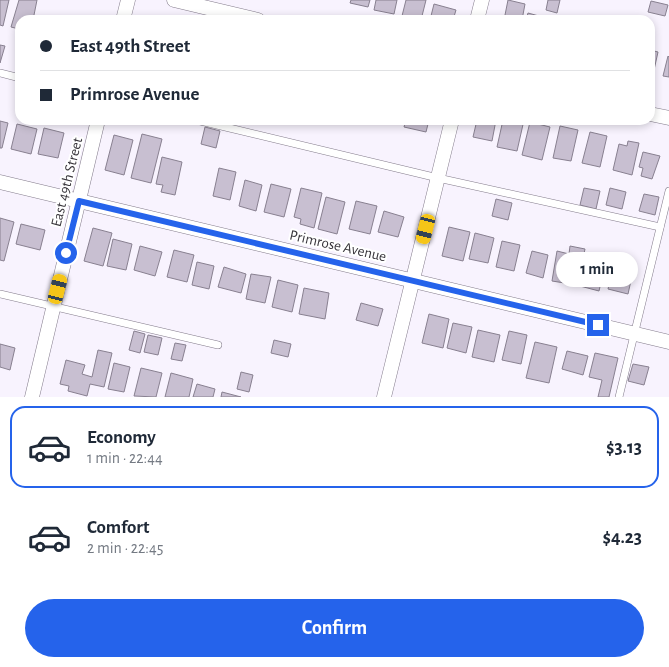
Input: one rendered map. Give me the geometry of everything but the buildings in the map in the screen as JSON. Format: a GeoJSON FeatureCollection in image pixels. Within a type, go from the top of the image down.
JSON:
{"type":"FeatureCollection","features":[{"type":"Feature","properties":{"kind":"street"},"geometry":{"type":"LineString","coordinates":[[124,15],[128,0]]}},
{"type":"Feature","properties":{"kind":"street"},"geometry":{"type":"LineString","coordinates":[[174,0],[237,15]]}},
{"type":"Feature","properties":{"kind":"street"},"geometry":{"type":"LineString","coordinates":[[478,15],[482,0]]}},
{"type":"Feature","properties":{"kind":"street"},"geometry":{"type":"LineString","coordinates":[[655,115],[669,118]]}},
{"type":"Feature","properties":{"kind":"street","name":"East 49th Street"},"geometry":{"type":"LineString","coordinates":[[32,397],[97,125]]}},
{"type":"Feature","properties":{"kind":"street"},"geometry":{"type":"LineString","coordinates":[[384,397],[451,125]]}},
{"type":"Feature","properties":{"kind":"street","name":"Primrose Avenue"},"geometry":{"type":"LineString","coordinates":[[0,182],[669,342]]}},
{"type":"Feature","properties":{"kind":"lane"},"geometry":{"type":"LineString","coordinates":[[0,73],[15,77]]}},
{"type":"Feature","properties":{"kind":"lane"},"geometry":{"type":"LineString","coordinates":[[217,125],[438,178],[660,227]]}},
{"type":"Feature","properties":{"kind":"lane"},"geometry":{"type":"LineString","coordinates":[[619,397],[669,192]]}},
{"type":"Feature","properties":{"kind":"lane"},"geometry":{"type":"LineString","coordinates":[[0,294],[218,345]]}},
{"type":"Feature","properties":{"kind":"route"},"geometry":{"type":"LineString","coordinates":[[66,253],[79,201],[598,325]]}}]}
